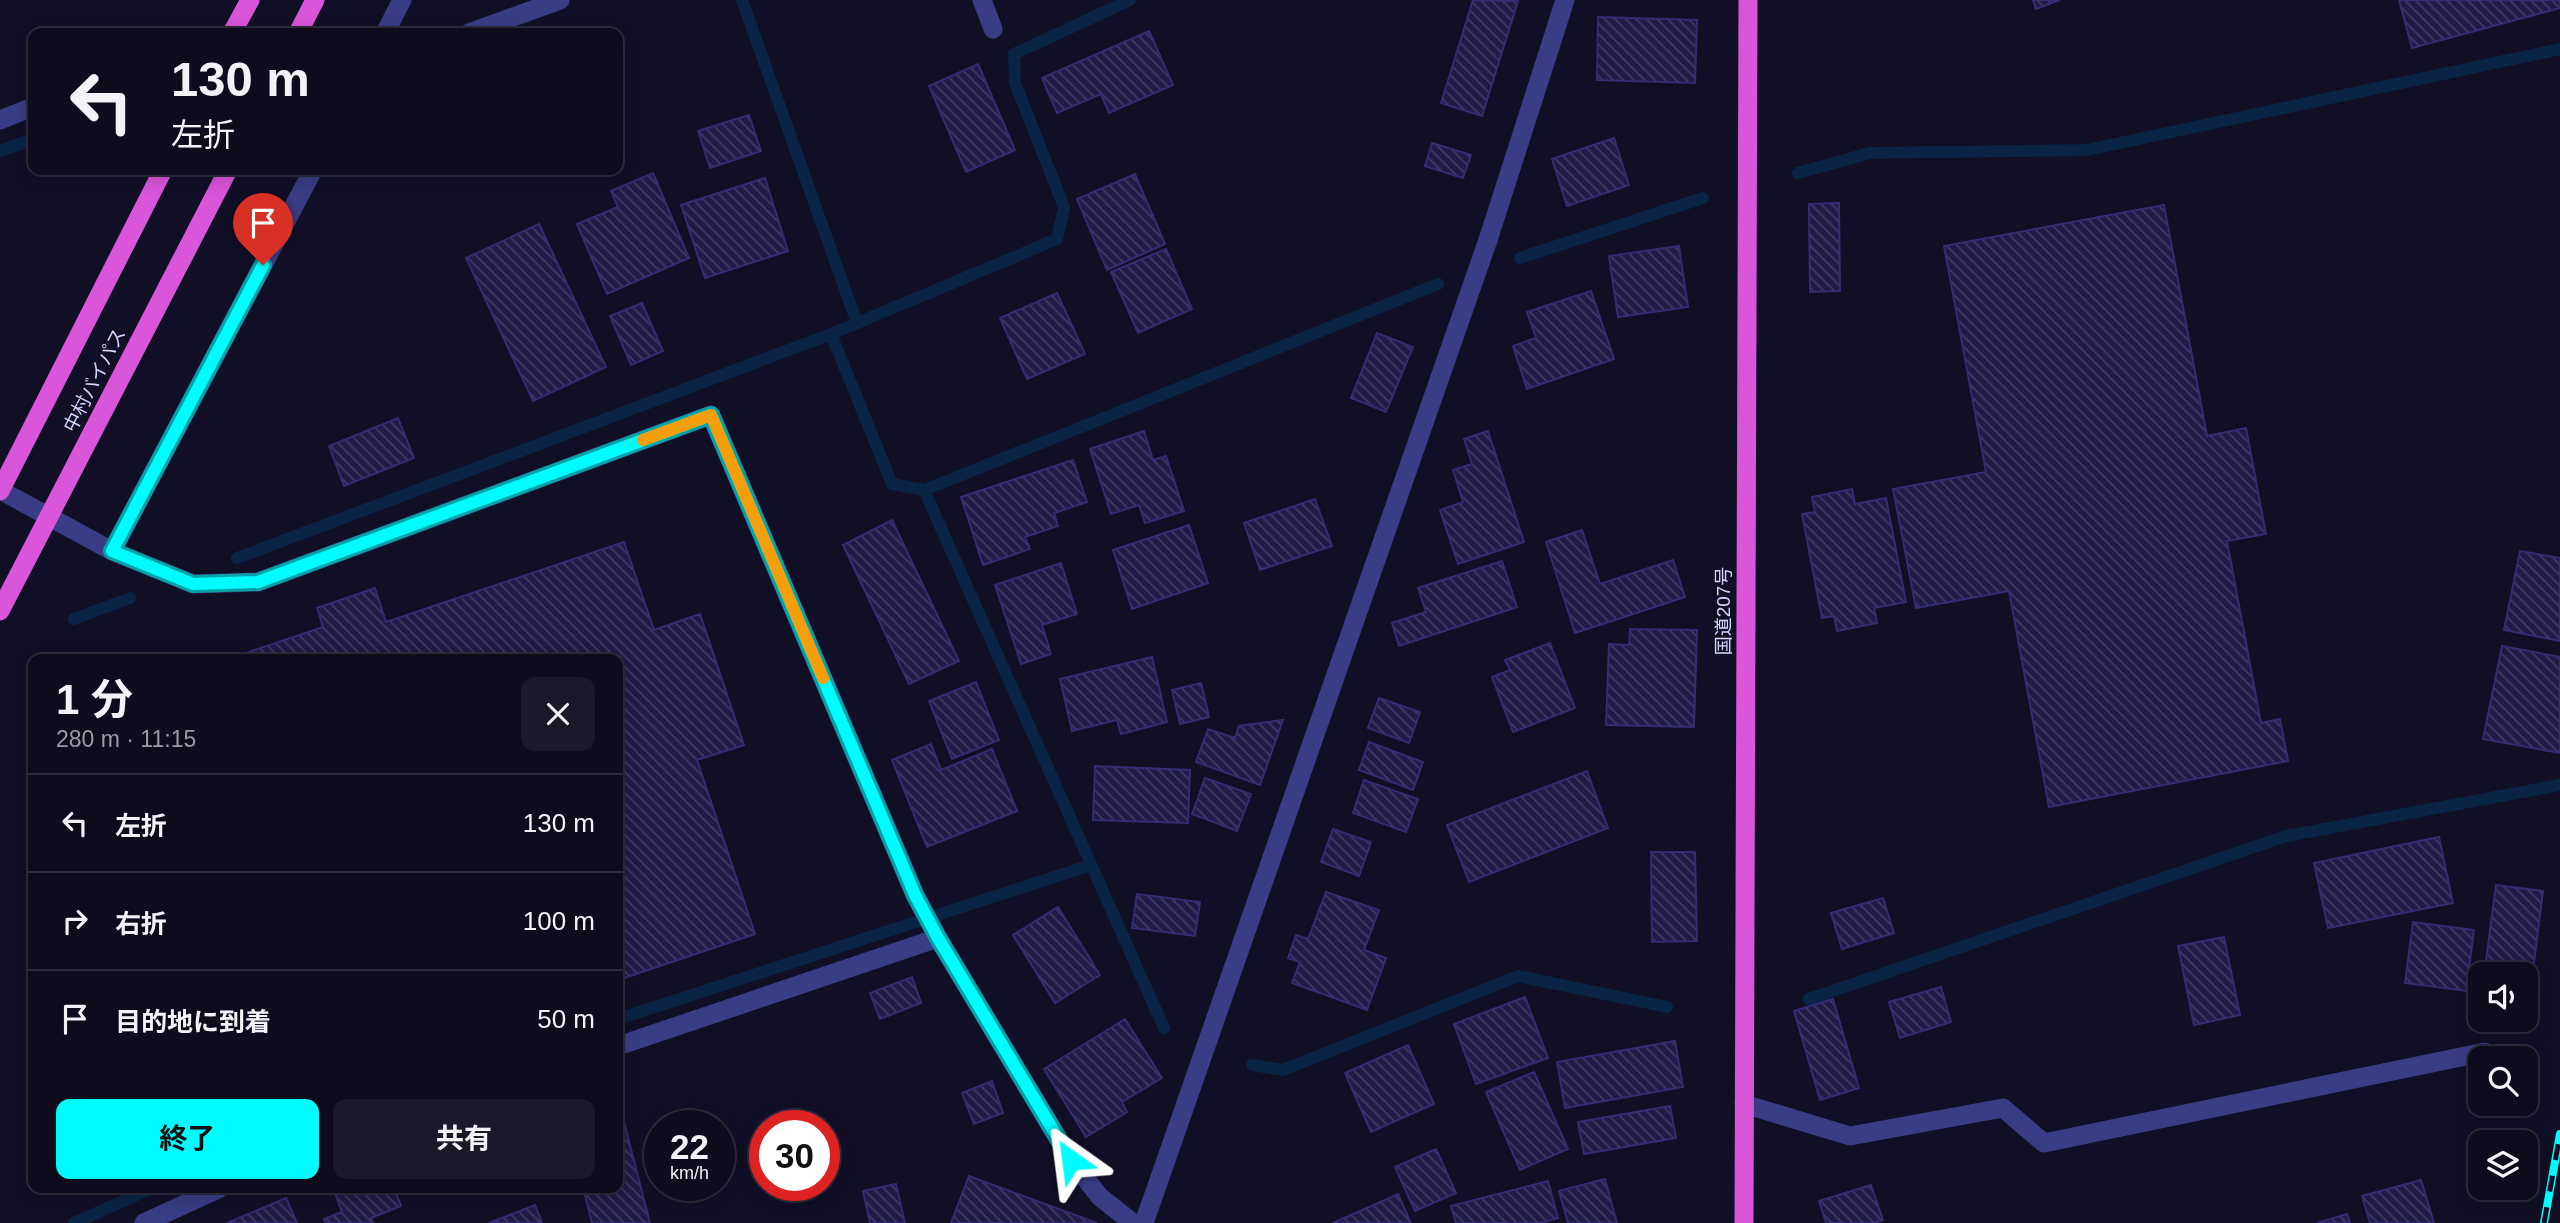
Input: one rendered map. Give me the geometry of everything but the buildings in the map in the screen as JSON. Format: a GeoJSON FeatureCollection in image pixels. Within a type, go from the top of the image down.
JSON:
{"type":"FeatureCollection","features":[{"type":"Feature","properties":{"kind":"highway"},"geometry":{"type":"LineString","coordinates":[[235,28],[250,0]]}},
{"type":"Feature","properties":{"kind":"highway"},"geometry":{"type":"LineString","coordinates":[[301,28],[315,0]]}},
{"type":"Feature","properties":{"kind":"highway","name":"国道207号"},"geometry":{"type":"LineString","coordinates":[[1744,1223],[1748,0]]}},
{"type":"Feature","properties":{"kind":"highway","name":"中村バイパス"},"geometry":{"type":"LineString","coordinates":[[0,490],[160,175]]}},
{"type":"Feature","properties":{"kind":"highway","name":"中村バイパス"},"geometry":{"type":"LineString","coordinates":[[0,611],[225,175]]}},
{"type":"Feature","properties":{"kind":"street"},"geometry":{"type":"LineString","coordinates":[[388,28],[402,0]]}},
{"type":"Feature","properties":{"kind":"street"},"geometry":{"type":"LineString","coordinates":[[483,28],[560,0]]}},
{"type":"Feature","properties":{"kind":"street"},"geometry":{"type":"LineString","coordinates":[[982,0],[993,29]]}},
{"type":"Feature","properties":{"kind":"street"},"geometry":{"type":"LineString","coordinates":[[1144,1223],[1488,240],[1565,0]]}},
{"type":"Feature","properties":{"kind":"street"},"geometry":{"type":"LineString","coordinates":[[0,120],[28,109]]}},
{"type":"Feature","properties":{"kind":"street"},"geometry":{"type":"LineString","coordinates":[[112,551],[310,175]]}},
{"type":"Feature","properties":{"kind":"street"},"geometry":{"type":"LineString","coordinates":[[0,490],[112,551],[193,584],[258,582],[711,415],[915,895],[1071,1160],[1100,1198],[1133,1223]]}},
{"type":"Feature","properties":{"kind":"street"},"geometry":{"type":"LineString","coordinates":[[623,1044],[938,938]]}},
{"type":"Feature","properties":{"kind":"street"},"geometry":{"type":"LineString","coordinates":[[1744,1104],[1850,1136],[2003,1108],[2044,1143],[2468,1055]]}},
{"type":"Feature","properties":{"kind":"street"},"geometry":{"type":"LineString","coordinates":[[144,1223],[209,1193]]}},
{"type":"Feature","properties":{"kind":"waterway"},"geometry":{"type":"LineString","coordinates":[[742,0],[857,323]]}},
{"type":"Feature","properties":{"kind":"waterway"},"geometry":{"type":"LineString","coordinates":[[237,558],[831,334],[1057,239],[1064,207],[1015,83],[1014,54],[1130,0]]}},
{"type":"Feature","properties":{"kind":"waterway"},"geometry":{"type":"LineString","coordinates":[[1798,173],[1870,153],[2087,150],[2560,49]]}},
{"type":"Feature","properties":{"kind":"waterway"},"geometry":{"type":"LineString","coordinates":[[0,151],[28,141]]}},
{"type":"Feature","properties":{"kind":"waterway"},"geometry":{"type":"LineString","coordinates":[[1520,258],[1703,198]]}},
{"type":"Feature","properties":{"kind":"waterway"},"geometry":{"type":"LineString","coordinates":[[831,334],[892,484],[924,490],[1438,284]]}},
{"type":"Feature","properties":{"kind":"waterway"},"geometry":{"type":"LineString","coordinates":[[924,490],[1164,1028]]}},
{"type":"Feature","properties":{"kind":"waterway"},"geometry":{"type":"LineString","coordinates":[[74,619],[130,598]]}},
{"type":"Feature","properties":{"kind":"waterway"},"geometry":{"type":"LineString","coordinates":[[1809,999],[2286,836],[2560,785]]}},
{"type":"Feature","properties":{"kind":"waterway"},"geometry":{"type":"LineString","coordinates":[[623,1017],[1091,865]]}},
{"type":"Feature","properties":{"kind":"waterway"},"geometry":{"type":"LineString","coordinates":[[1252,1065],[1283,1070],[1518,976],[1667,1007]]}},
{"type":"Feature","properties":{"kind":"waterway"},"geometry":{"type":"LineString","coordinates":[[74,1223],[141,1193]]}},
{"type":"Feature","properties":{"kind":"railway"},"geometry":{"type":"LineString","coordinates":[[2544,1223],[2560,1134]]}},
{"type":"Feature","properties":{"kind":"slow traffic"},"geometry":{"type":"LineString","coordinates":[[643,440],[711,415],[823,678]]}},
{"type":"Feature","properties":{"kind":"route"},"geometry":{"type":"LineString","coordinates":[[263,265],[112,551],[193,584],[258,582],[711,415],[915,895],[1071,1160]]}}]}
